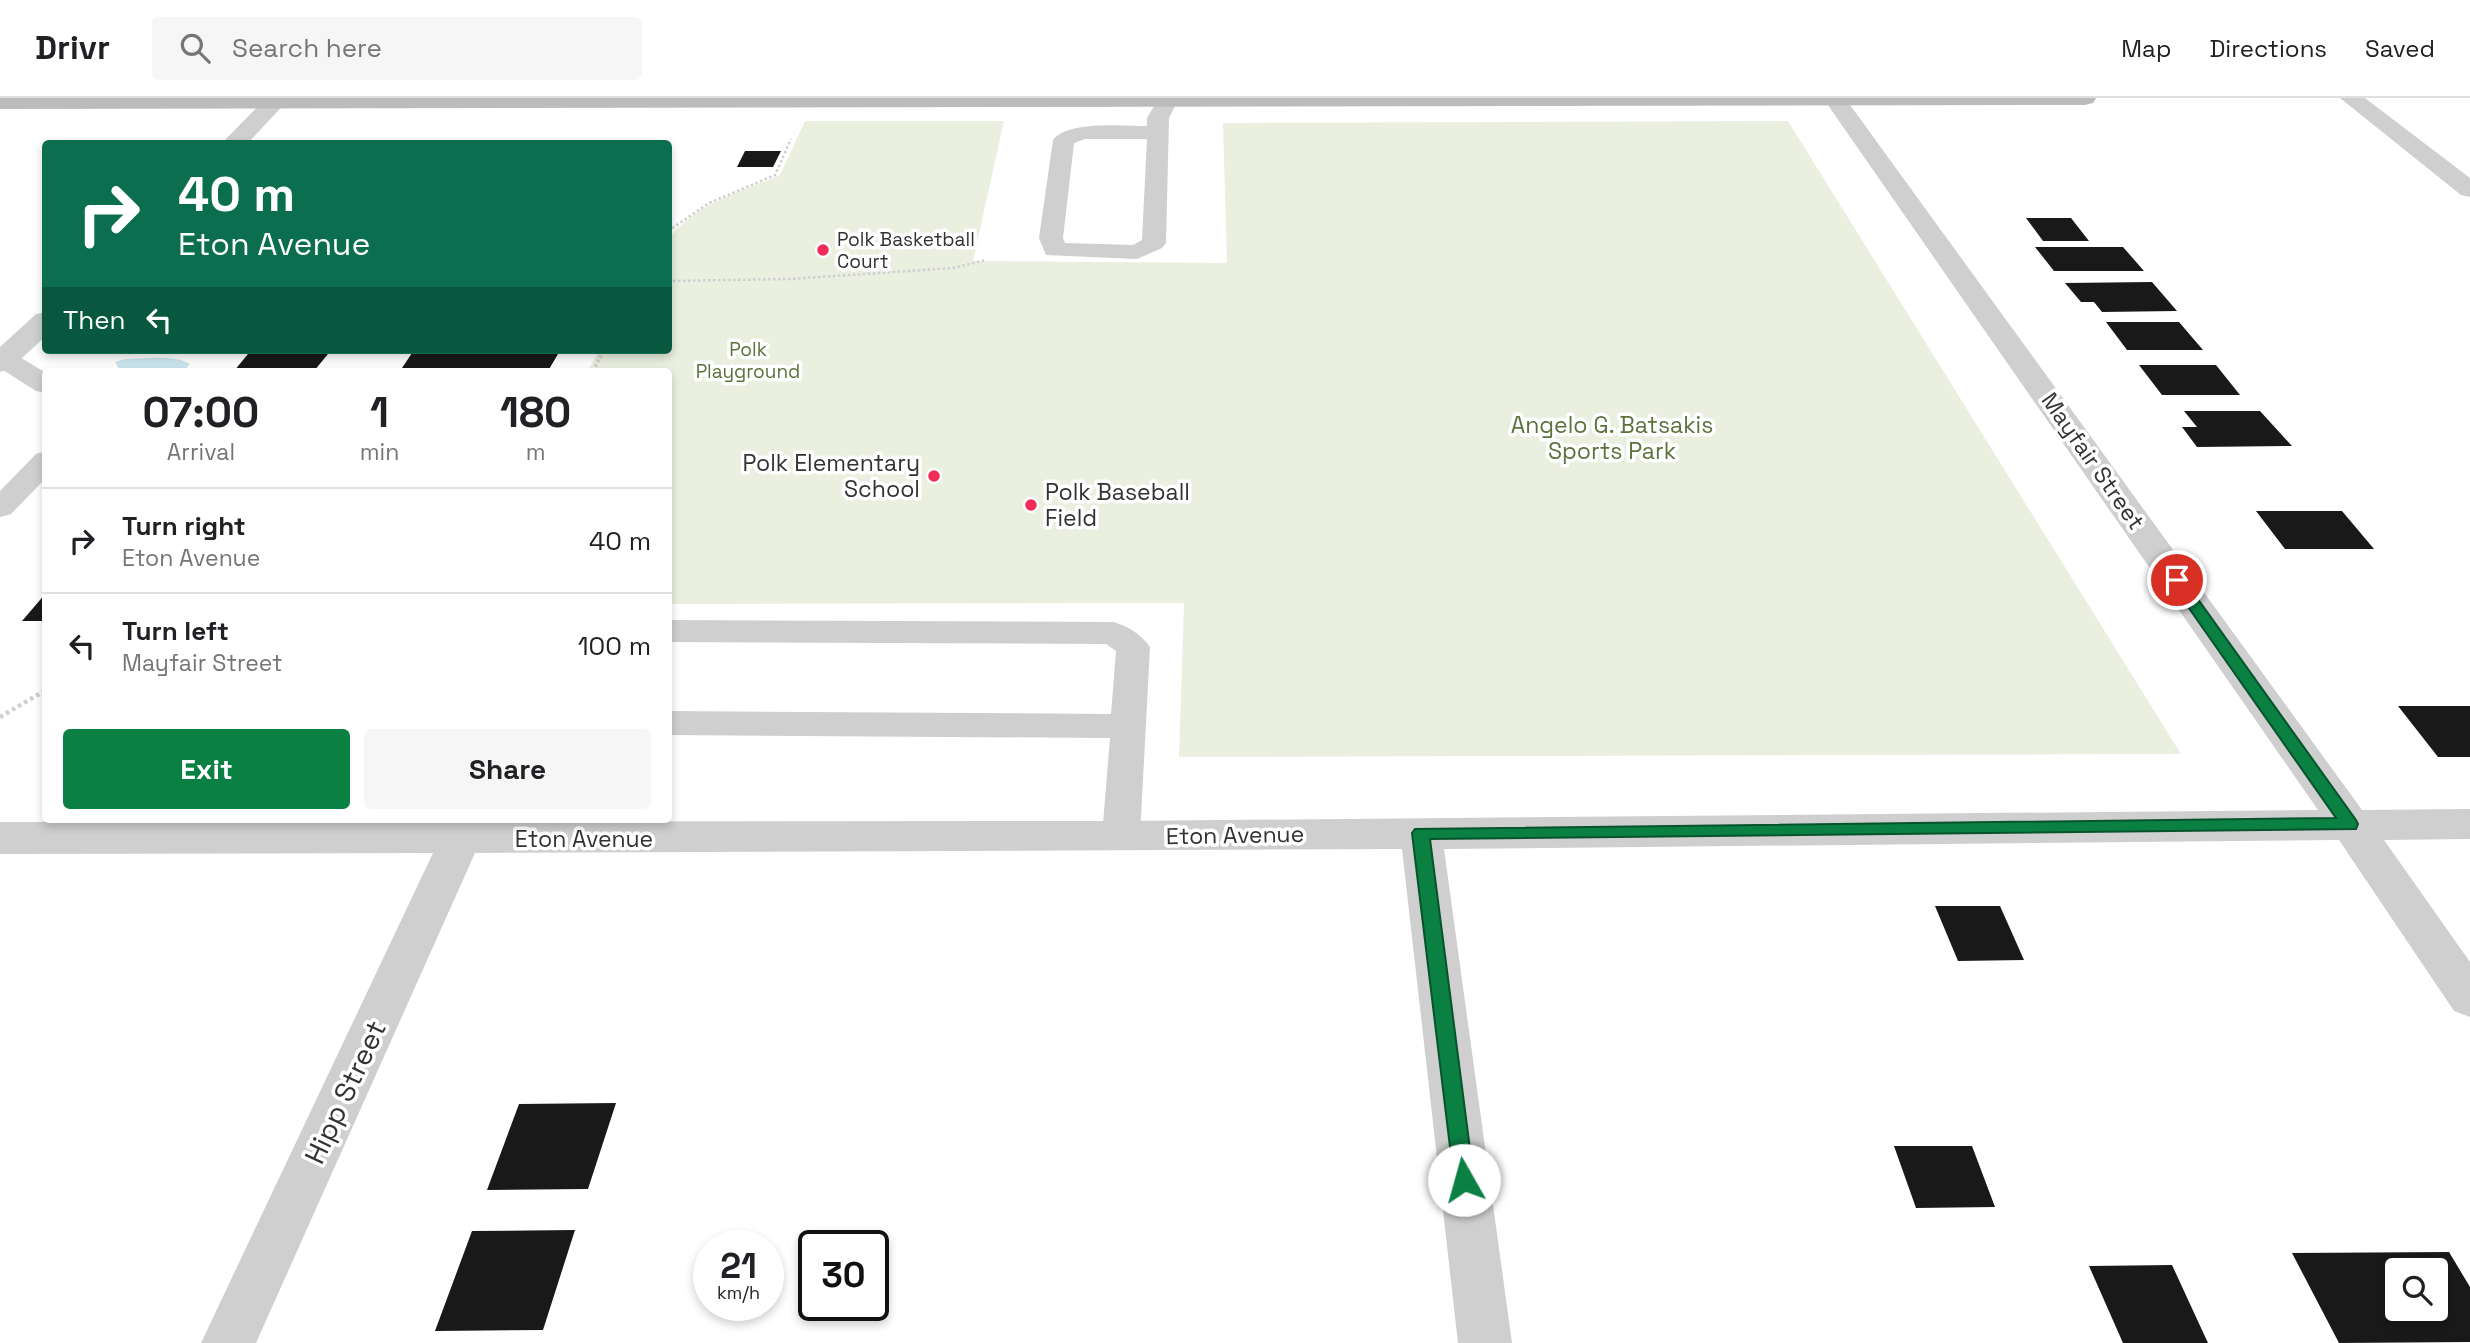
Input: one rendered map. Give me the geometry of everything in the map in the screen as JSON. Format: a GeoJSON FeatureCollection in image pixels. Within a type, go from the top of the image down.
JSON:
{"type":"FeatureCollection","features":[{"type":"Feature","properties":{"kind":"street","name":"Mayfair Street"},"geometry":{"type":"LineString","coordinates":[[1834,98],[2350,824],[2470,998]]}},
{"type":"Feature","properties":{"kind":"street"},"geometry":{"type":"LineString","coordinates":[[0,102],[2084,98]]}},
{"type":"Feature","properties":{"kind":"street"},"geometry":{"type":"LineString","coordinates":[[2351,98],[2470,190]]}},
{"type":"Feature","properties":{"kind":"street"},"geometry":{"type":"LineString","coordinates":[[237,140],[277,100]]}},
{"type":"Feature","properties":{"kind":"street"},"geometry":{"type":"LineString","coordinates":[[2,361],[42,324]]}},
{"type":"Feature","properties":{"kind":"street","name":"Eton Avenue"},"geometry":{"type":"LineString","coordinates":[[0,838],[451,833],[1121,836],[2470,824]]}},
{"type":"Feature","properties":{"kind":"street","name":"Hipp Street"},"geometry":{"type":"LineString","coordinates":[[228,1343],[451,833]]}},
{"type":"Feature","properties":{"kind":"street"},"geometry":{"type":"LineString","coordinates":[[1421,833],[1485,1343]]}},
{"type":"Feature","properties":{"kind":"lane"},"geometry":{"type":"LineString","coordinates":[[1158,132],[1082,133],[1064,140],[1051,238],[1055,250],[1137,252],[1154,243],[1158,132],[1158,118],[1168,100]]}},
{"type":"Feature","properties":{"kind":"lane"},"geometry":{"type":"LineString","coordinates":[[2,361],[42,383]]}},
{"type":"Feature","properties":{"kind":"lane"},"geometry":{"type":"LineString","coordinates":[[0,508],[42,464]]}},
{"type":"Feature","properties":{"kind":"lane"},"geometry":{"type":"LineString","coordinates":[[672,631],[1113,633],[1133,647],[1121,836]]}},
{"type":"Feature","properties":{"kind":"lane"},"geometry":{"type":"LineString","coordinates":[[672,723],[1129,726]]}},
{"type":"Feature","properties":{"kind":"path"},"geometry":{"type":"LineString","coordinates":[[672,228],[709,203],[775,175],[796,130]]}},
{"type":"Feature","properties":{"kind":"path"},"geometry":{"type":"LineString","coordinates":[[672,281],[817,278],[953,268],[986,260]]}},
{"type":"Feature","properties":{"kind":"path"},"geometry":{"type":"LineString","coordinates":[[0,717],[42,692]]}},
{"type":"Feature","properties":{"kind":"green space","name":"Angelo G. Batsakis Sports Park"},"geometry":{"type":"Polygon","coordinates":[[[805,121],[1004,121],[973,261],[1227,263],[1223,123],[1788,121],[2181,754],[1179,757],[1184,603],[672,604],[672,368],[590,368],[597,354],[672,354],[672,235],[704,208],[780,175],[805,121]]]}},
{"type":"Feature","properties":{"kind":"water"},"geometry":{"type":"Polygon","coordinates":[[[167,358],[190,364],[187,368],[118,368],[115,362],[125,359],[167,358]]]}},
{"type":"Feature","properties":{"kind":"building"},"geometry":{"type":"Polygon","coordinates":[[[745,151],[781,151],[773,167],[737,167],[745,151]]]}},
{"type":"Feature","properties":{"kind":"building"},"geometry":{"type":"Polygon","coordinates":[[[2026,218],[2071,218],[2089,241],[2043,241],[2026,218]]]}},
{"type":"Feature","properties":{"kind":"building"},"geometry":{"type":"Polygon","coordinates":[[[2035,247],[2123,247],[2144,271],[2054,271],[2035,247]]]}},
{"type":"Feature","properties":{"kind":"building"},"geometry":{"type":"Polygon","coordinates":[[[2152,282],[2177,311],[2102,312],[2094,302],[2081,302],[2065,283],[2152,282]]]}},
{"type":"Feature","properties":{"kind":"building"},"geometry":{"type":"Polygon","coordinates":[[[2106,322],[2179,322],[2203,350],[2127,350],[2106,322]]]}},
{"type":"Feature","properties":{"kind":"building"},"geometry":{"type":"Polygon","coordinates":[[[248,354],[328,354],[316,368],[236,368],[248,354]]]}},
{"type":"Feature","properties":{"kind":"building"},"geometry":{"type":"Polygon","coordinates":[[[411,354],[558,354],[550,368],[402,368],[411,354]]]}},
{"type":"Feature","properties":{"kind":"building"},"geometry":{"type":"Polygon","coordinates":[[[2139,365],[2216,365],[2240,395],[2162,395],[2139,365]]]}},
{"type":"Feature","properties":{"kind":"building"},"geometry":{"type":"Polygon","coordinates":[[[2184,411],[2260,411],[2292,446],[2197,447],[2182,427],[2197,427],[2184,411]]]}},
{"type":"Feature","properties":{"kind":"building"},"geometry":{"type":"Polygon","coordinates":[[[2256,511],[2342,511],[2374,549],[2285,549],[2256,511]]]}},
{"type":"Feature","properties":{"kind":"building"},"geometry":{"type":"Polygon","coordinates":[[[42,598],[42,621],[22,621],[42,598]]]}},
{"type":"Feature","properties":{"kind":"building"},"geometry":{"type":"Polygon","coordinates":[[[2398,706],[2470,706],[2470,757],[2438,757],[2398,706]]]}},
{"type":"Feature","properties":{"kind":"building"},"geometry":{"type":"Polygon","coordinates":[[[1935,906],[2000,906],[2024,960],[1958,961],[1935,906]]]}},
{"type":"Feature","properties":{"kind":"building"},"geometry":{"type":"Polygon","coordinates":[[[616,1103],[588,1189],[487,1190],[519,1104],[616,1103]]]}},
{"type":"Feature","properties":{"kind":"building"},"geometry":{"type":"Polygon","coordinates":[[[1894,1146],[1972,1146],[1995,1207],[1916,1208],[1894,1146]]]}},
{"type":"Feature","properties":{"kind":"building"},"geometry":{"type":"Polygon","coordinates":[[[575,1230],[543,1330],[435,1331],[472,1231],[575,1230]]]}},
{"type":"Feature","properties":{"kind":"building"},"geometry":{"type":"Polygon","coordinates":[[[2449,1252],[2470,1287],[2470,1342],[2339,1343],[2292,1253],[2449,1252]]]}},
{"type":"Feature","properties":{"kind":"building"},"geometry":{"type":"Polygon","coordinates":[[[2172,1265],[2208,1343],[2123,1343],[2089,1266],[2172,1265]]]}},
{"type":"Feature","properties":{"kind":"place","name":"Polk Basketball Court"},"geometry":{"type":"Point","coordinates":[823,250]}},
{"type":"Feature","properties":{"kind":"place","name":"Polk Elementary School"},"geometry":{"type":"Point","coordinates":[934,476]}},
{"type":"Feature","properties":{"kind":"place","name":"Polk Baseball Field"},"geometry":{"type":"Point","coordinates":[1031,505]}},
{"type":"Feature","properties":{"kind":"route"},"geometry":{"type":"LineString","coordinates":[[1464,1180],[1421,833],[2350,824],[2177,580]]}},
{"type":"Feature","properties":{"kind":"park label","name":"Polk Playground"},"geometry":{"type":"Point","coordinates":[748,360]}}]}
